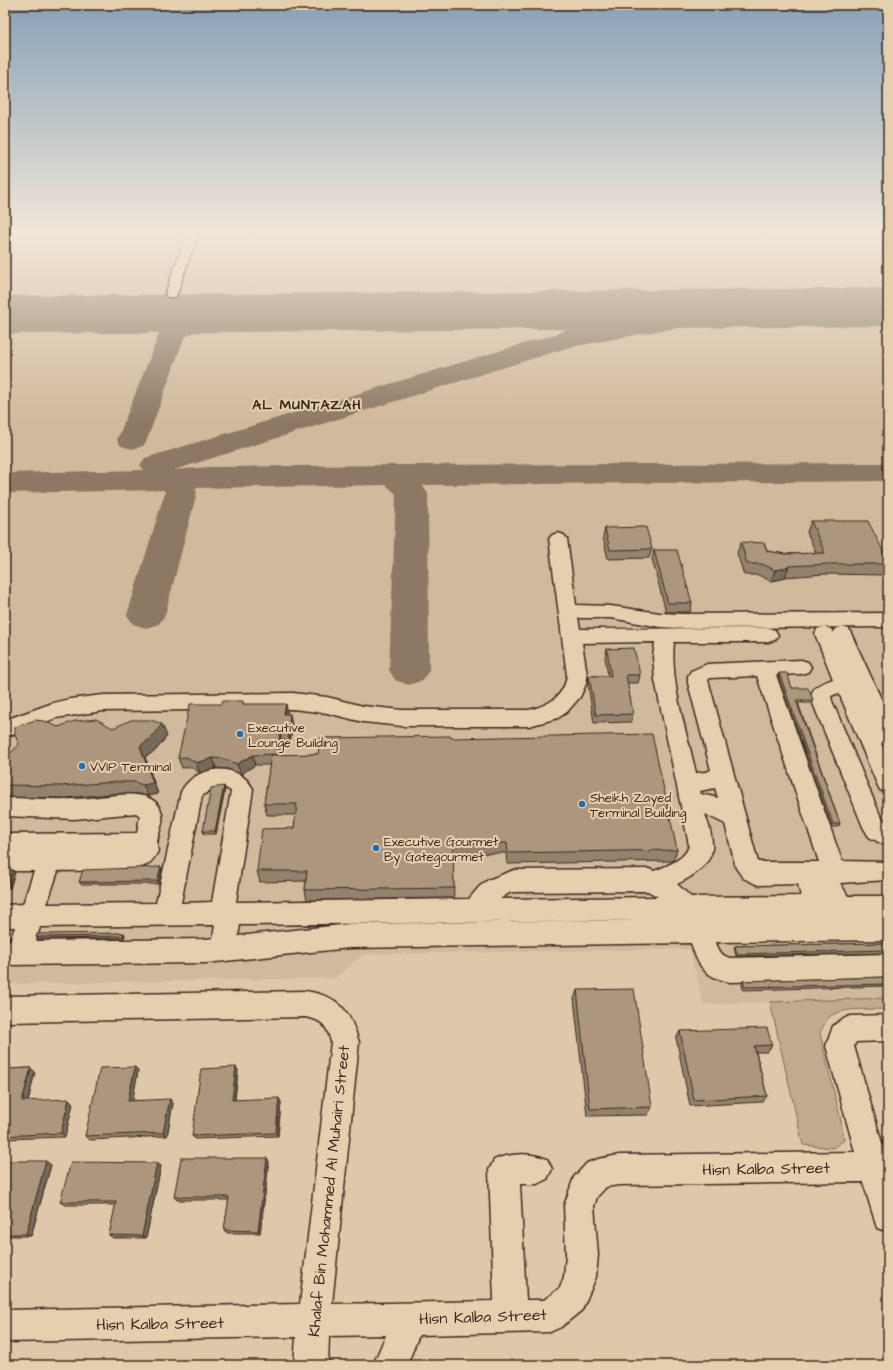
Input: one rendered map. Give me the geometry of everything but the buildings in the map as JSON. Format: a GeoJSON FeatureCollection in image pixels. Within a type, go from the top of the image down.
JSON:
{"type":"FeatureCollection","features":[{"type":"Feature","properties":{"kind":"street"},"geometry":{"type":"LineString","coordinates":[[5,729],[53,711],[87,704],[111,703],[293,701],[328,705],[363,714],[402,718],[529,718],[541,716],[556,709],[568,700],[576,684],[577,675],[558,539]]}},
{"type":"Feature","properties":{"kind":"street"},"geometry":{"type":"LineString","coordinates":[[568,611],[611,612],[660,620],[682,621],[888,620]]}},
{"type":"Feature","properties":{"kind":"street"},"geometry":{"type":"LineString","coordinates":[[833,634],[845,682],[888,784]]}},
{"type":"Feature","properties":{"kind":"street"},"geometry":{"type":"LineString","coordinates":[[833,634],[888,737]]}},
{"type":"Feature","properties":{"kind":"street"},"geometry":{"type":"LineString","coordinates":[[572,636],[888,634]]}},
{"type":"Feature","properties":{"kind":"street"},"geometry":{"type":"LineString","coordinates":[[656,882],[695,860],[701,846],[665,680],[663,657],[665,636]]}},
{"type":"Feature","properties":{"kind":"street"},"geometry":{"type":"LineString","coordinates":[[802,667],[707,671],[698,676],[698,683],[748,868],[751,872],[758,874],[885,871]]}},
{"type":"Feature","properties":{"kind":"street"},"geometry":{"type":"LineString","coordinates":[[764,668],[821,872],[833,896],[842,907]]}},
{"type":"Feature","properties":{"kind":"street"},"geometry":{"type":"LineString","coordinates":[[845,682],[823,691],[822,701],[873,826],[888,837]]}},
{"type":"Feature","properties":{"kind":"street"},"geometry":{"type":"LineString","coordinates":[[689,792],[715,779],[722,772]]}},
{"type":"Feature","properties":{"kind":"street"},"geometry":{"type":"LineString","coordinates":[[166,914],[192,792],[199,784],[208,780],[217,779],[235,781],[242,789],[226,913],[224,950]]}},
{"type":"Feature","properties":{"kind":"street"},"geometry":{"type":"LineString","coordinates":[[689,792],[734,818]]}},
{"type":"Feature","properties":{"kind":"street"},"geometry":{"type":"LineString","coordinates":[[5,807],[75,809],[136,804],[146,805],[150,810],[152,817],[145,846],[146,851],[138,858],[5,861]]}},
{"type":"Feature","properties":{"kind":"street"},"geometry":{"type":"LineString","coordinates":[[5,844],[137,842],[142,843],[145,846]]}},
{"type":"Feature","properties":{"kind":"street"},"geometry":{"type":"LineString","coordinates":[[49,861],[31,916],[12,953],[206,951],[350,936],[888,928]]}},
{"type":"Feature","properties":{"kind":"street"},"geometry":{"type":"LineString","coordinates":[[811,908],[813,896],[821,872]]}},
{"type":"Feature","properties":{"kind":"street"},"geometry":{"type":"LineString","coordinates":[[476,910],[491,891],[501,884],[514,881],[641,879],[656,882],[663,886],[686,908]]}},
{"type":"Feature","properties":{"kind":"street"},"geometry":{"type":"LineString","coordinates":[[5,916],[888,907]]}},
{"type":"Feature","properties":{"kind":"street"},"geometry":{"type":"LineString","coordinates":[[700,930],[711,960],[716,966],[723,969],[888,966]]}},
{"type":"Feature","properties":{"kind":"street","name":"Khalaf Bin Mohammed Al Muhairi Street"},"geometry":{"type":"LineString","coordinates":[[5,1009],[305,1004],[318,1006],[331,1011],[340,1025],[345,1042],[314,1320],[311,1365]]}},
{"type":"Feature","properties":{"kind":"street"},"geometry":{"type":"LineString","coordinates":[[888,1028],[850,1029],[843,1036],[840,1046],[888,1217]]}},
{"type":"Feature","properties":{"kind":"street","name":"Hisn Kalba Street"},"geometry":{"type":"LineString","coordinates":[[5,1326],[550,1316],[571,1299],[580,1277],[582,1256],[579,1206],[585,1188],[598,1174],[619,1170],[873,1167]]}},
{"type":"Feature","properties":{"kind":"street"},"geometry":{"type":"LineString","coordinates":[[511,1317],[504,1170],[537,1169]]}},
{"type":"Feature","properties":{"kind":"street"},"geometry":{"type":"LineString","coordinates":[[390,1365],[410,1318]]}},
{"type":"Feature","properties":{"kind":"shaded area"},"geometry":{"type":"Polygon","coordinates":[[[5,294],[888,294],[888,998],[703,1004],[690,949],[364,954],[335,978],[5,984],[5,294]]]}},
{"type":"Feature","properties":{"kind":"shaded area"},"geometry":{"type":"Polygon","coordinates":[[[888,998],[888,1009],[859,1009],[838,1012],[832,1015],[825,1023],[820,1033],[841,1121],[844,1140],[833,1148],[803,1145],[770,1002],[888,998]]]}},
{"type":"Feature","properties":{"kind":"taxiway"},"geometry":{"type":"LineString","coordinates":[[565,340],[658,323],[724,314],[816,308]]}},
{"type":"Feature","properties":{"kind":"taxiway"},"geometry":{"type":"LineString","coordinates":[[539,310],[563,313],[585,322],[586,327],[584,331],[565,340]]}},
{"type":"Feature","properties":{"kind":"taxiway"},"geometry":{"type":"LineString","coordinates":[[172,334],[195,321],[217,315],[235,313]]}},
{"type":"Feature","properties":{"kind":"taxiway"},"geometry":{"type":"LineString","coordinates":[[131,314],[150,315],[160,319],[168,327],[172,334]]}},
{"type":"Feature","properties":{"kind":"taxiway"},"geometry":{"type":"LineString","coordinates":[[132,440],[172,334]]}},
{"type":"Feature","properties":{"kind":"taxiway"},"geometry":{"type":"LineString","coordinates":[[156,465],[565,340]]}},
{"type":"Feature","properties":{"kind":"taxiway"},"geometry":{"type":"LineString","coordinates":[[394,476],[888,472]]}},
{"type":"Feature","properties":{"kind":"taxiway"},"geometry":{"type":"LineString","coordinates":[[168,479],[208,477],[394,476]]}},
{"type":"Feature","properties":{"kind":"taxiway"},"geometry":{"type":"LineString","coordinates":[[394,476],[408,486],[412,494],[409,670]]}},
{"type":"Feature","properties":{"kind":"taxiway"},"geometry":{"type":"LineString","coordinates":[[5,483],[168,479]]}},
{"type":"Feature","properties":{"kind":"taxiway"},"geometry":{"type":"LineString","coordinates":[[146,615],[181,492],[174,483],[168,479]]}},
{"type":"Feature","properties":{"kind":"runway"},"geometry":{"type":"LineString","coordinates":[[5,315],[888,307]]}},
{"type":"Feature","properties":{"kind":"place","name":"Executive Lounge Building"},"geometry":{"type":"Point","coordinates":[240,734]}},
{"type":"Feature","properties":{"kind":"place","name":"VVIP Terminal"},"geometry":{"type":"Point","coordinates":[82,766]}},
{"type":"Feature","properties":{"kind":"place","name":"Sheikh Zayed Terminal Building"},"geometry":{"type":"Point","coordinates":[582,804]}},
{"type":"Feature","properties":{"kind":"place","name":"Executive Gourmet By Gategourmet"},"geometry":{"type":"Point","coordinates":[376,848]}},
{"type":"Feature","properties":{"kind":"district","name":"AL MUNTAZAH"},"geometry":{"type":"Point","coordinates":[307,404]}}]}
